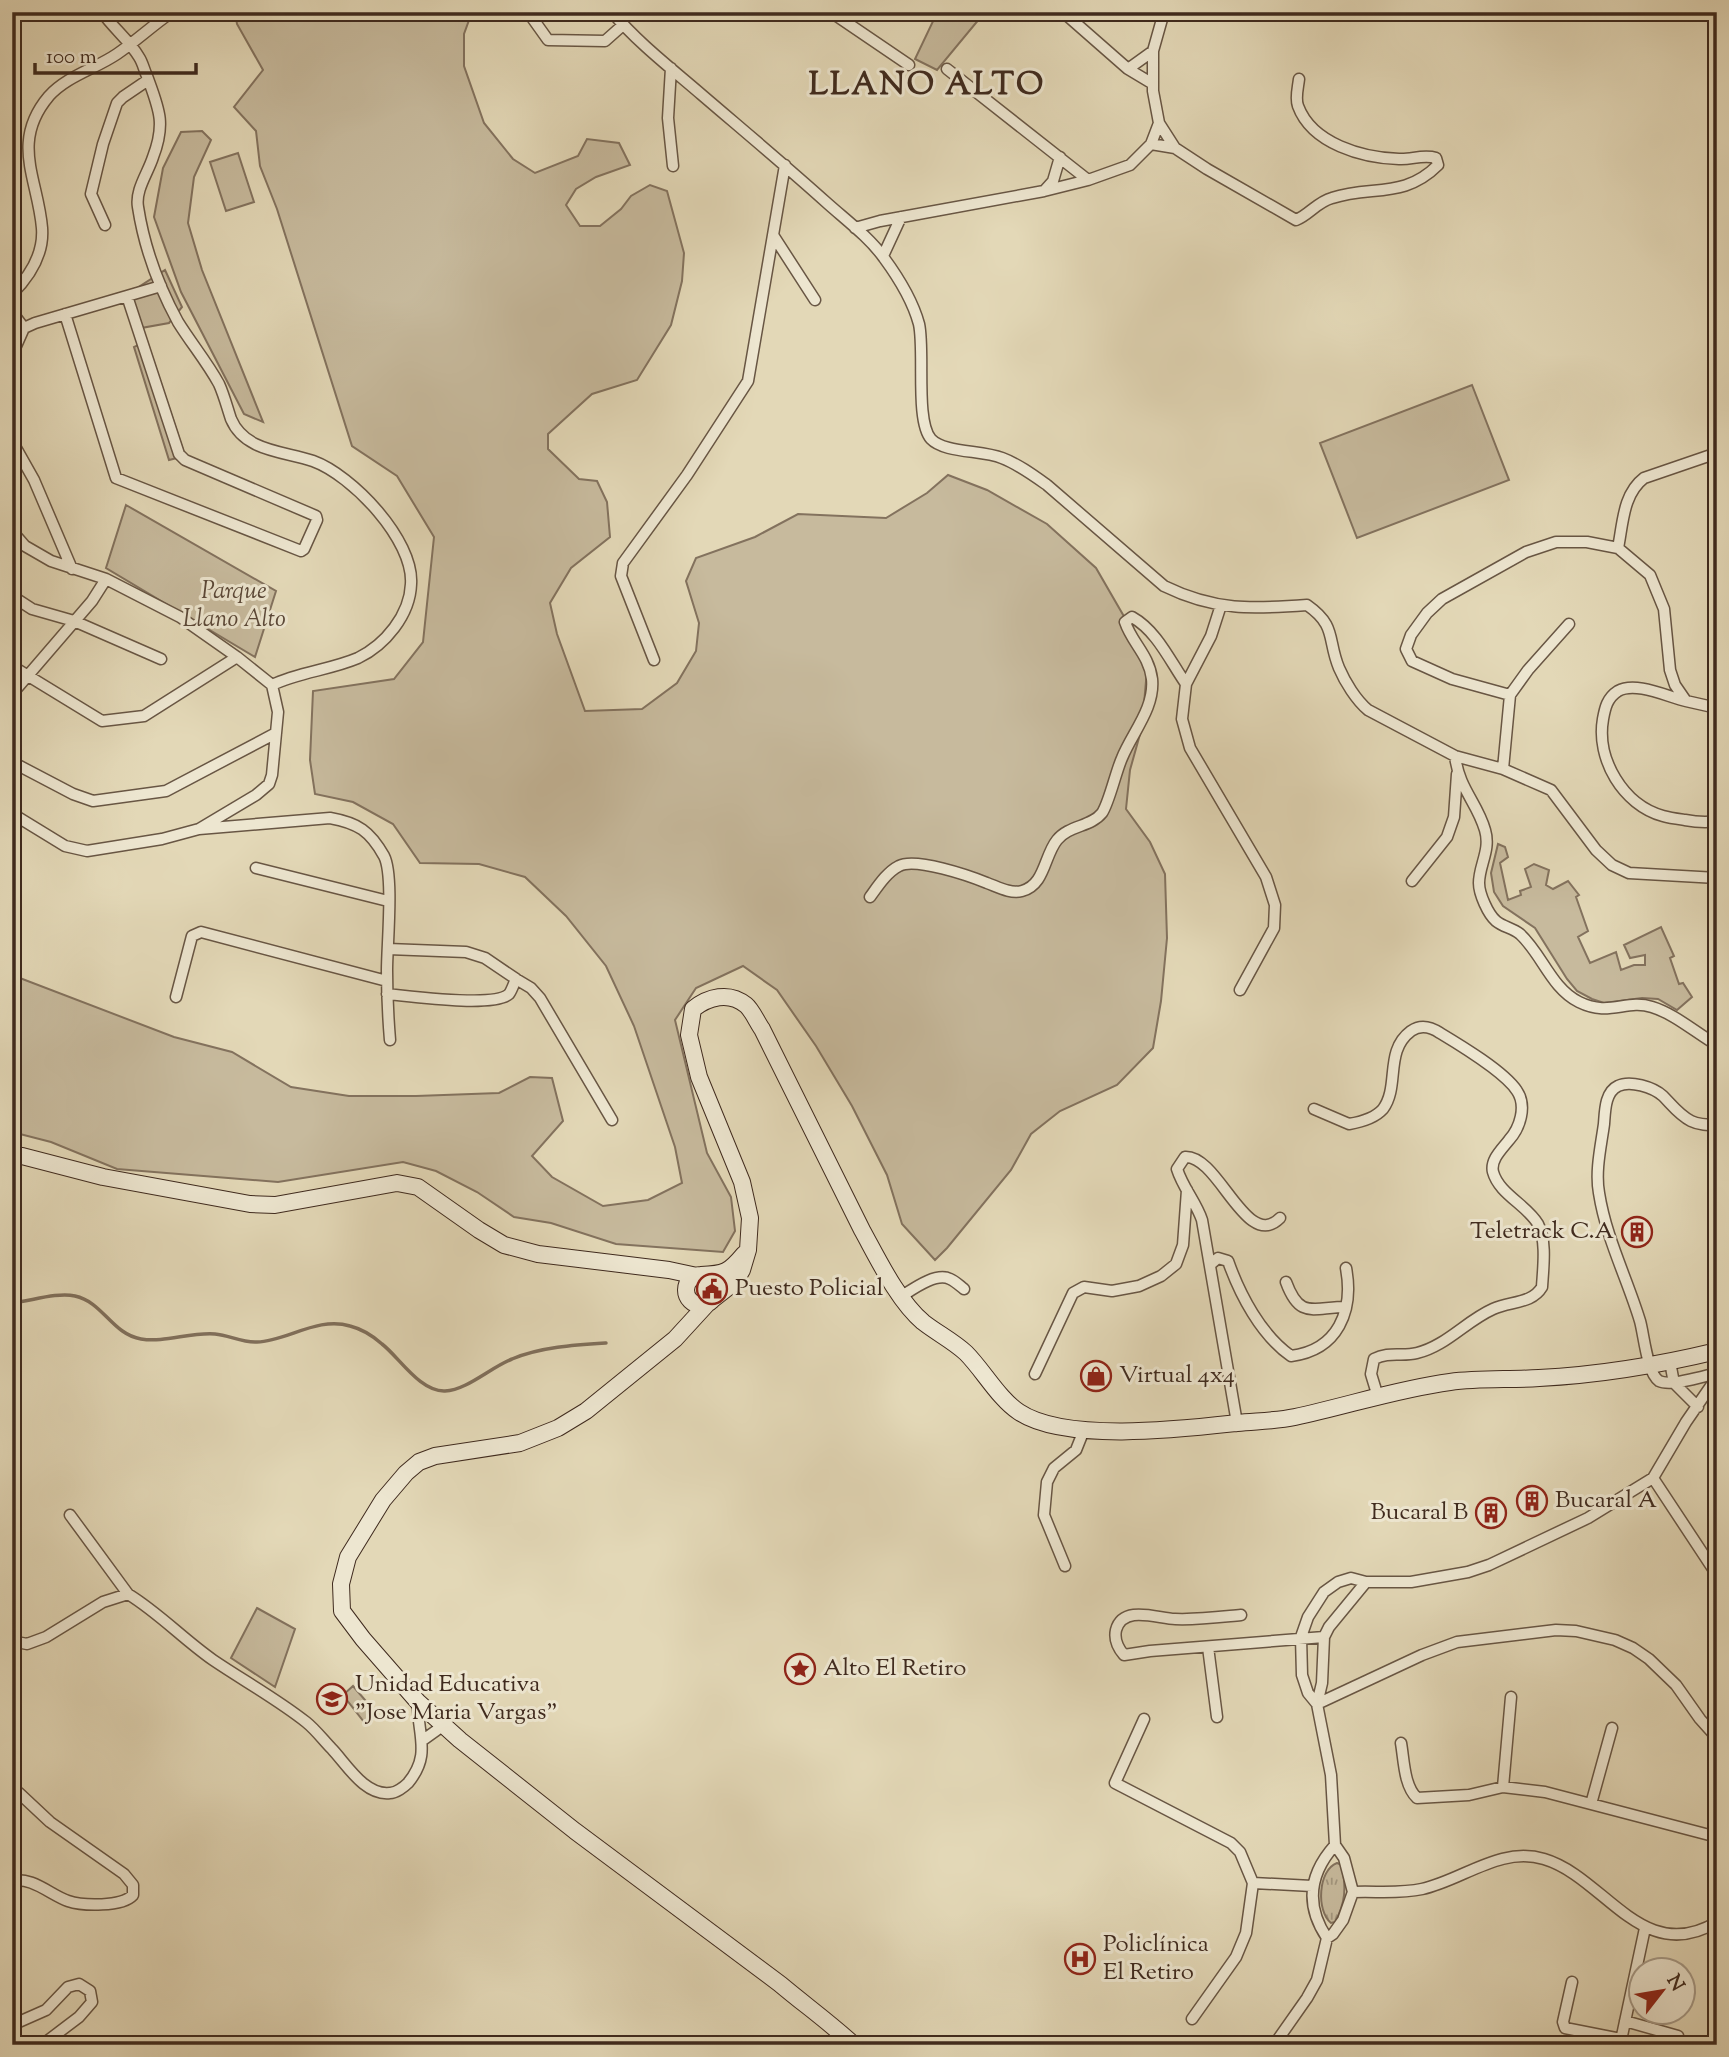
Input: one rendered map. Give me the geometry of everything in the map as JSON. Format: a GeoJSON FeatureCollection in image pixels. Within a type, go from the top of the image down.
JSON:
{"type":"FeatureCollection","features":[{"type":"Feature","properties":{"kind":"street"},"geometry":{"type":"LineString","coordinates":[[102,12],[141,58],[160,112],[161,129],[137,204],[151,258],[177,319],[218,382],[232,420],[243,435],[256,445],[315,462],[363,495],[382,516],[397,539],[408,564],[412,582],[408,601],[398,623],[384,640],[358,658],[292,675],[272,685]]}},
{"type":"Feature","properties":{"kind":"street"},"geometry":{"type":"LineString","coordinates":[[12,294],[30,273],[39,251],[42,230],[28,151],[30,132],[38,112],[64,83],[115,55],[172,12]]}},
{"type":"Feature","properties":{"kind":"street"},"geometry":{"type":"LineString","coordinates":[[528,12],[548,40],[605,41],[624,24]]}},
{"type":"Feature","properties":{"kind":"street"},"geometry":{"type":"LineString","coordinates":[[612,12],[671,68],[785,165],[883,256],[904,290],[918,322],[923,352],[924,428],[930,438],[952,449],[967,449],[1003,458],[1029,473],[1047,485],[1164,586],[1185,596],[1221,605],[1261,609],[1307,605],[1319,613],[1330,628],[1339,669],[1360,704],[1411,735],[1455,756],[1503,769],[1551,790],[1596,849],[1612,865],[1629,873],[1717,878]]}},
{"type":"Feature","properties":{"kind":"street"},"geometry":{"type":"LineString","coordinates":[[831,12],[909,65]]}},
{"type":"Feature","properties":{"kind":"street"},"geometry":{"type":"LineString","coordinates":[[1063,12],[1128,69],[1153,84]]}},
{"type":"Feature","properties":{"kind":"street"},"geometry":{"type":"LineString","coordinates":[[1164,12],[1153,51],[1153,84],[1159,123],[1175,148]]}},
{"type":"Feature","properties":{"kind":"street"},"geometry":{"type":"LineString","coordinates":[[1128,69],[1153,51]]}},
{"type":"Feature","properties":{"kind":"street"},"geometry":{"type":"LineString","coordinates":[[671,68],[668,118],[673,166]]}},
{"type":"Feature","properties":{"kind":"street"},"geometry":{"type":"LineString","coordinates":[[947,69],[1088,180]]}},
{"type":"Feature","properties":{"kind":"street"},"geometry":{"type":"LineString","coordinates":[[1151,144],[1175,148],[1296,220],[1308,215],[1331,198],[1414,184],[1438,165],[1436,158],[1428,156],[1402,160],[1356,153],[1330,140],[1311,125],[1298,106],[1299,79]]}},
{"type":"Feature","properties":{"kind":"street"},"geometry":{"type":"LineString","coordinates":[[105,225],[91,194],[103,144],[117,103],[148,80]]}},
{"type":"Feature","properties":{"kind":"street"},"geometry":{"type":"LineString","coordinates":[[855,228],[1088,180],[1130,165],[1151,144],[1159,123]]}},
{"type":"Feature","properties":{"kind":"street"},"geometry":{"type":"LineString","coordinates":[[1044,191],[1053,181],[1060,157]]}},
{"type":"Feature","properties":{"kind":"street"},"geometry":{"type":"LineString","coordinates":[[654,660],[621,576],[623,563],[687,475],[748,381],[785,165]]}},
{"type":"Feature","properties":{"kind":"street"},"geometry":{"type":"LineString","coordinates":[[883,256],[901,217]]}},
{"type":"Feature","properties":{"kind":"street"},"geometry":{"type":"LineString","coordinates":[[773,235],[815,300]]}},
{"type":"Feature","properties":{"kind":"street"},"geometry":{"type":"LineString","coordinates":[[12,355],[24,328],[161,286]]}},
{"type":"Feature","properties":{"kind":"street"},"geometry":{"type":"LineString","coordinates":[[65,314],[116,478],[301,551],[307,546],[317,520],[312,513],[185,460],[179,454],[127,296]]}},
{"type":"Feature","properties":{"kind":"street"},"geometry":{"type":"LineString","coordinates":[[12,312],[24,328]]}},
{"type":"Feature","properties":{"kind":"street"},"geometry":{"type":"LineString","coordinates":[[12,441],[34,480],[72,569]]}},
{"type":"Feature","properties":{"kind":"street"},"geometry":{"type":"LineString","coordinates":[[1618,548],[1629,494],[1634,485],[1644,478],[1717,453]]}},
{"type":"Feature","properties":{"kind":"street"},"geometry":{"type":"LineString","coordinates":[[12,531],[26,546],[51,561],[106,579],[180,617],[272,685],[278,712],[269,784],[199,829]]}},
{"type":"Feature","properties":{"kind":"street"},"geometry":{"type":"LineString","coordinates":[[1510,695],[1452,679],[1412,660],[1406,649],[1411,635],[1427,613],[1442,600],[1526,552],[1556,542],[1587,542],[1618,548],[1650,575],[1664,609],[1670,670],[1675,685],[1686,701]]}},
{"type":"Feature","properties":{"kind":"street"},"geometry":{"type":"LineString","coordinates":[[12,716],[12,694],[92,601],[106,579]]}},
{"type":"Feature","properties":{"kind":"street"},"geometry":{"type":"LineString","coordinates":[[12,596],[32,610],[74,621],[161,659]]}},
{"type":"Feature","properties":{"kind":"street"},"geometry":{"type":"LineString","coordinates":[[1221,605],[1211,636],[1185,684],[1182,719],[1186,739],[1266,877],[1275,905],[1274,928],[1240,990]]}},
{"type":"Feature","properties":{"kind":"street"},"geometry":{"type":"LineString","coordinates":[[870,897],[899,865],[906,864],[936,868],[980,880],[1007,891],[1027,889],[1038,881],[1060,836],[1087,824],[1103,812],[1123,755],[1146,711],[1152,691],[1151,673],[1145,654],[1125,622],[1132,617],[1155,636],[1185,684]]}},
{"type":"Feature","properties":{"kind":"street"},"geometry":{"type":"LineString","coordinates":[[1503,769],[1510,695],[1528,670],[1569,624]]}},
{"type":"Feature","properties":{"kind":"street"},"geometry":{"type":"LineString","coordinates":[[12,666],[102,721],[144,716],[237,657]]}},
{"type":"Feature","properties":{"kind":"street"},"geometry":{"type":"LineString","coordinates":[[1717,708],[1636,688],[1619,691],[1606,704],[1602,726],[1604,755],[1615,778],[1632,799],[1661,816],[1705,823],[1717,821]]}},
{"type":"Feature","properties":{"kind":"street"},"geometry":{"type":"LineString","coordinates":[[12,762],[73,794],[93,801],[166,791],[276,733]]}},
{"type":"Feature","properties":{"kind":"street"},"geometry":{"type":"LineString","coordinates":[[1412,881],[1447,837],[1454,817],[1457,774],[1455,756]]}},
{"type":"Feature","properties":{"kind":"street"},"geometry":{"type":"LineString","coordinates":[[1457,774],[1486,834],[1486,858],[1479,883],[1484,901],[1496,921],[1518,932],[1559,986],[1577,1001],[1608,1010],[1629,1005],[1651,1006],[1670,1014],[1717,1045]]}},
{"type":"Feature","properties":{"kind":"street"},"geometry":{"type":"LineString","coordinates":[[12,810],[16,816],[65,846],[87,850],[162,839],[199,829],[330,818],[348,821],[365,829],[386,859],[390,1040]]}},
{"type":"Feature","properties":{"kind":"street"},"geometry":{"type":"LineString","coordinates":[[256,868],[388,901]]}},
{"type":"Feature","properties":{"kind":"street"},"geometry":{"type":"LineString","coordinates":[[176,997],[192,936],[201,932],[387,981]]}},
{"type":"Feature","properties":{"kind":"street"},"geometry":{"type":"LineString","coordinates":[[388,949],[466,952],[485,958],[531,988],[540,998],[612,1120]]}},
{"type":"Feature","properties":{"kind":"street"},"geometry":{"type":"LineString","coordinates":[[387,994],[464,1001],[488,999],[510,993],[516,979]]}},
{"type":"Feature","properties":{"kind":"street"},"geometry":{"type":"LineString","coordinates":[[854,2045],[831,2023],[575,1831],[444,1725],[418,1702],[342,1611],[341,1584],[344,1569],[363,1530],[405,1473],[419,1462],[435,1456],[520,1444],[558,1428],[586,1411],[688,1326],[739,1277],[748,1250],[750,1218],[742,1182],[699,1077],[689,1035],[693,1009],[705,999],[723,996],[746,1005],[762,1029],[862,1230],[902,1296],[923,1322],[967,1354],[1019,1412],[1061,1428],[1175,1430],[1295,1417],[1452,1381],[1542,1378],[1650,1366],[1717,1351]]}},
{"type":"Feature","properties":{"kind":"street"},"geometry":{"type":"LineString","coordinates":[[1314,1109],[1349,1124],[1375,1115],[1383,1109],[1389,1096],[1394,1057],[1403,1037],[1423,1026],[1437,1031],[1483,1060],[1517,1090],[1520,1099],[1519,1124],[1495,1157],[1492,1170],[1499,1184],[1539,1225],[1543,1256],[1542,1287],[1530,1299],[1482,1314],[1433,1347],[1417,1353],[1387,1353],[1374,1359],[1371,1374],[1378,1397]]}},
{"type":"Feature","properties":{"kind":"street"},"geometry":{"type":"LineString","coordinates":[[1717,1125],[1692,1121],[1671,1107],[1663,1096],[1641,1085],[1620,1084],[1606,1101],[1598,1192],[1655,1377],[1660,1381],[1674,1382],[1717,1375]]}},
{"type":"Feature","properties":{"kind":"street"},"geometry":{"type":"LineString","coordinates":[[12,1155],[103,1177],[250,1204],[275,1205],[397,1182],[418,1187],[504,1245],[538,1254],[669,1270],[709,1278],[715,1284],[716,1293],[710,1302],[699,1305],[669,1270]]}},
{"type":"Feature","properties":{"kind":"street"},"geometry":{"type":"LineString","coordinates":[[1237,1423],[1202,1220],[1197,1205],[1181,1181],[1177,1169],[1185,1157],[1192,1157],[1204,1163],[1241,1211],[1255,1222],[1265,1227],[1273,1225],[1280,1218]]}},
{"type":"Feature","properties":{"kind":"street"},"geometry":{"type":"LineString","coordinates":[[1035,1374],[1073,1293],[1084,1287],[1112,1291],[1139,1286],[1161,1276],[1176,1264],[1182,1245],[1187,1190]]}},
{"type":"Feature","properties":{"kind":"street"},"geometry":{"type":"LineString","coordinates":[[667,1343],[685,1316],[689,1281],[731,1269],[748,1250]]}},
{"type":"Feature","properties":{"kind":"street"},"geometry":{"type":"LineString","coordinates":[[1211,1264],[1218,1258],[1228,1261],[1235,1282],[1265,1331],[1278,1347],[1291,1356],[1320,1347],[1332,1338],[1340,1327],[1350,1288],[1346,1268]]}},
{"type":"Feature","properties":{"kind":"street"},"geometry":{"type":"LineString","coordinates":[[902,1296],[918,1285],[943,1278],[950,1279],[964,1289]]}},
{"type":"Feature","properties":{"kind":"street"},"geometry":{"type":"LineString","coordinates":[[1286,1282],[1293,1300],[1302,1307],[1346,1307]]}},
{"type":"Feature","properties":{"kind":"street"},"geometry":{"type":"LineString","coordinates":[[1670,1362],[1674,1382],[1698,1407]]}},
{"type":"Feature","properties":{"kind":"street"},"geometry":{"type":"LineString","coordinates":[[1317,1704],[1308,1693],[1302,1675],[1301,1637],[1308,1617],[1324,1591],[1351,1578],[1366,1582],[1411,1582],[1489,1566],[1588,1518],[1653,1478],[1717,1375]]}},
{"type":"Feature","properties":{"kind":"street"},"geometry":{"type":"LineString","coordinates":[[1065,1566],[1045,1515],[1047,1482],[1054,1468],[1076,1450],[1084,1430]]}},
{"type":"Feature","properties":{"kind":"street"},"geometry":{"type":"LineString","coordinates":[[1653,1478],[1717,1575]]}},
{"type":"Feature","properties":{"kind":"street"},"geometry":{"type":"LineString","coordinates":[[70,1515],[128,1594],[150,1607],[212,1659],[308,1723],[359,1779],[376,1791],[391,1793],[405,1786],[419,1768],[423,1740],[418,1702]]}},
{"type":"Feature","properties":{"kind":"street"},"geometry":{"type":"LineString","coordinates":[[1327,1938],[1334,1934],[1343,1920],[1353,1892],[1344,1858],[1335,1845],[1331,1775],[1317,1704],[1322,1683],[1324,1637],[1366,1582]]}},
{"type":"Feature","properties":{"kind":"street"},"geometry":{"type":"LineString","coordinates":[[12,1641],[27,1644],[46,1637],[103,1602],[128,1594]]}},
{"type":"Feature","properties":{"kind":"street"},"geometry":{"type":"LineString","coordinates":[[1241,1615],[1177,1620],[1145,1614],[1132,1616],[1116,1627],[1116,1638],[1124,1655],[1324,1637]]}},
{"type":"Feature","properties":{"kind":"street"},"geometry":{"type":"LineString","coordinates":[[1317,1704],[1457,1642],[1556,1630],[1576,1631],[1615,1640],[1649,1659],[1676,1685],[1717,1738]]}},
{"type":"Feature","properties":{"kind":"street"},"geometry":{"type":"LineString","coordinates":[[1208,1647],[1217,1717]]}},
{"type":"Feature","properties":{"kind":"street"},"geometry":{"type":"LineString","coordinates":[[1503,1787],[1511,1697]]}},
{"type":"Feature","properties":{"kind":"street"},"geometry":{"type":"LineString","coordinates":[[1144,1719],[1115,1783],[1231,1843],[1240,1852],[1253,1883],[1245,1933],[1237,1956],[1192,2019]]}},
{"type":"Feature","properties":{"kind":"street"},"geometry":{"type":"LineString","coordinates":[[423,1740],[444,1725]]}},
{"type":"Feature","properties":{"kind":"street"},"geometry":{"type":"LineString","coordinates":[[1591,1804],[1612,1728]]}},
{"type":"Feature","properties":{"kind":"street"},"geometry":{"type":"LineString","coordinates":[[1402,1744],[1408,1782],[1417,1798],[1469,1795],[1503,1787],[1545,1792],[1717,1837]]}},
{"type":"Feature","properties":{"kind":"street"},"geometry":{"type":"LineString","coordinates":[[12,1790],[19,1793],[50,1822],[124,1874],[133,1885],[133,1895],[129,1900],[112,1905],[72,1903],[25,1879],[12,1881]]}},
{"type":"Feature","properties":{"kind":"street"},"geometry":{"type":"LineString","coordinates":[[1274,2045],[1317,1980],[1327,1938],[1317,1920],[1312,1886],[1326,1856],[1335,1845]]}},
{"type":"Feature","properties":{"kind":"street"},"geometry":{"type":"LineString","coordinates":[[1353,1892],[1422,1889],[1505,1858],[1542,1858],[1580,1879],[1645,1928],[1674,1934],[1693,1932],[1717,1922]]}},
{"type":"Feature","properties":{"kind":"street"},"geometry":{"type":"LineString","coordinates":[[1253,1883],[1312,1886]]}},
{"type":"Feature","properties":{"kind":"street"},"geometry":{"type":"LineString","coordinates":[[1572,1982],[1563,2022],[1565,2028],[1621,2042],[1645,1928]]}},
{"type":"Feature","properties":{"kind":"street"},"geometry":{"type":"LineString","coordinates":[[12,2025],[46,2010],[68,1987],[79,1984],[90,1991],[92,2002],[86,2010],[42,2045]]}},
{"type":"Feature","properties":{"kind":"street"},"geometry":{"type":"LineString","coordinates":[[1625,2021],[1678,2036]]}},
{"type":"Feature","properties":{"kind":"green space"},"geometry":{"type":"Polygon","coordinates":[[[235,12],[472,12],[464,34],[464,66],[484,123],[513,159],[535,173],[578,156],[587,139],[619,143],[630,165],[596,177],[576,189],[566,205],[580,226],[600,226],[621,209],[631,196],[650,185],[667,191],[684,253],[682,281],[671,325],[637,380],[592,394],[548,434],[548,449],[579,479],[597,481],[607,502],[610,537],[571,568],[550,603],[557,634],[585,711],[642,709],[677,683],[696,651],[699,623],[686,581],[696,558],[755,537],[798,514],[886,518],[927,493],[948,475],[987,490],[1047,524],[1096,568],[1148,658],[1142,727],[1130,770],[1126,809],[1150,842],[1165,874],[1167,938],[1153,1048],[1117,1085],[1060,1111],[1031,1134],[1011,1170],[935,1260],[902,1224],[887,1175],[852,1106],[816,1046],[777,990],[743,966],[696,988],[675,1020],[707,1153],[731,1197],[735,1231],[723,1252],[616,1244],[551,1223],[514,1217],[477,1192],[436,1171],[403,1162],[278,1182],[117,1169],[51,1142],[12,1132],[12,975],[174,1037],[232,1052],[291,1087],[349,1096],[416,1096],[499,1093],[530,1077],[552,1078],[563,1121],[532,1156],[552,1177],[603,1206],[648,1200],[682,1183],[675,1147],[634,1026],[606,966],[566,916],[525,877],[479,864],[420,863],[393,824],[353,802],[315,794],[310,760],[313,691],[394,679],[423,642],[434,537],[397,476],[352,446],[277,209],[260,166],[256,131],[234,107],[263,70],[237,24],[235,12]]]}},
{"type":"Feature","properties":{"kind":"green space"},"geometry":{"type":"Polygon","coordinates":[[[933,12],[985,12],[937,70],[915,59],[936,15],[933,12]]]}},
{"type":"Feature","properties":{"kind":"green space"},"geometry":{"type":"Polygon","coordinates":[[[202,131],[211,140],[194,177],[188,223],[202,270],[263,422],[244,414],[181,292],[154,217],[163,168],[181,132],[202,131]]]}},
{"type":"Feature","properties":{"kind":"green space"},"geometry":{"type":"Polygon","coordinates":[[[238,153],[254,202],[226,211],[210,162],[238,153]]]}},
{"type":"Feature","properties":{"kind":"green space"},"geometry":{"type":"Polygon","coordinates":[[[165,270],[182,307],[169,323],[141,328],[128,294],[165,270]]]}},
{"type":"Feature","properties":{"kind":"green space"},"geometry":{"type":"Polygon","coordinates":[[[147,341],[185,456],[169,460],[134,347],[147,341]]]}},
{"type":"Feature","properties":{"kind":"green space"},"geometry":{"type":"Polygon","coordinates":[[[1472,385],[1509,480],[1357,538],[1320,443],[1472,385]]]}},
{"type":"Feature","properties":{"kind":"green space","name":"Parque Llano Alto"},"geometry":{"type":"Polygon","coordinates":[[[126,505],[276,591],[255,657],[106,568],[126,505]]]}},
{"type":"Feature","properties":{"kind":"green space"},"geometry":{"type":"Polygon","coordinates":[[[1498,844],[1505,847],[1508,857],[1500,863],[1508,900],[1531,887],[1525,869],[1534,864],[1549,870],[1546,885],[1553,889],[1568,881],[1579,895],[1576,897],[1588,931],[1578,937],[1590,963],[1616,952],[1621,970],[1634,965],[1645,965],[1645,955],[1630,958],[1624,945],[1661,927],[1674,956],[1670,958],[1679,984],[1683,983],[1692,997],[1677,1010],[1658,999],[1642,998],[1604,1003],[1577,991],[1535,928],[1503,906],[1494,892],[1491,873],[1498,844]]]}},
{"type":"Feature","properties":{"kind":"green space"},"geometry":{"type":"Polygon","coordinates":[[[257,1608],[295,1629],[275,1687],[231,1658],[257,1608]]]}},
{"type":"Feature","properties":{"kind":"green space"},"geometry":{"type":"Polygon","coordinates":[[[353,1686],[377,1714],[364,1722],[343,1695],[353,1686]]]}},
{"type":"Feature","properties":{"kind":"green space"},"geometry":{"type":"Polygon","coordinates":[[[1337,1863],[1342,1865],[1344,1894],[1339,1915],[1335,1922],[1331,1923],[1323,1910],[1321,1891],[1326,1874],[1337,1863]]]}},
{"type":"Feature","properties":{"kind":"waterway"},"geometry":{"type":"LineString","coordinates":[[12,1303],[52,1296],[75,1296],[85,1299],[122,1331],[150,1340],[206,1334],[257,1342],[280,1338],[314,1326],[350,1326],[379,1341],[410,1373],[427,1386],[445,1391],[462,1387],[523,1355],[558,1347],[606,1343]]}},
{"type":"Feature","properties":{"kind":"place","name":"Teletrack C.A"},"geometry":{"type":"Point","coordinates":[1637,1232]}},
{"type":"Feature","properties":{"kind":"place","name":"Puesto Policial"},"geometry":{"type":"Point","coordinates":[712,1289]}},
{"type":"Feature","properties":{"kind":"place","name":"Virtual 4x4"},"geometry":{"type":"Point","coordinates":[1096,1376]}},
{"type":"Feature","properties":{"kind":"place","name":"Bucaral A"},"geometry":{"type":"Point","coordinates":[1532,1501]}},
{"type":"Feature","properties":{"kind":"place","name":"Bucaral B"},"geometry":{"type":"Point","coordinates":[1491,1513]}},
{"type":"Feature","properties":{"kind":"place","name":"Alto El Retiro"},"geometry":{"type":"Point","coordinates":[800,1669]}},
{"type":"Feature","properties":{"kind":"place","name":"Unidad Educativa \"Jose Maria Vargas\""},"geometry":{"type":"Point","coordinates":[332,1699]}},
{"type":"Feature","properties":{"kind":"place","name":"Policlínica El Retiro"},"geometry":{"type":"Point","coordinates":[1080,1959]}},
{"type":"Feature","properties":{"kind":"district","name":"LLANO ALTO"},"geometry":{"type":"Point","coordinates":[927,86]}}]}
